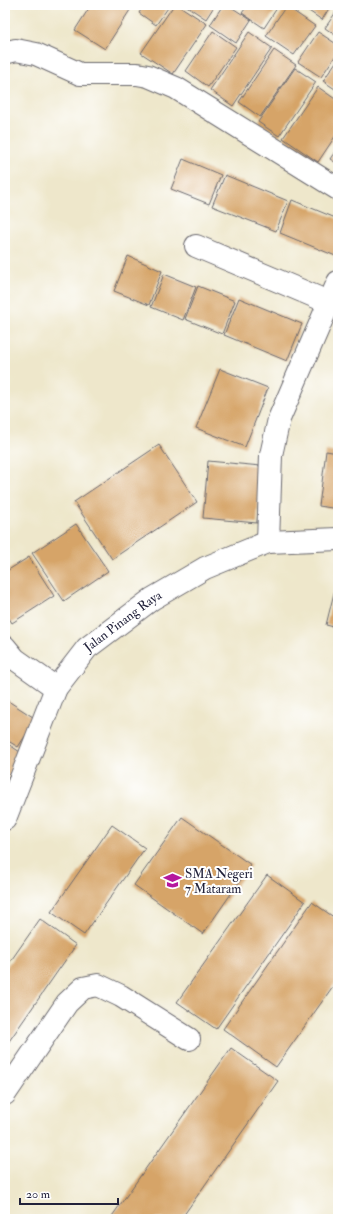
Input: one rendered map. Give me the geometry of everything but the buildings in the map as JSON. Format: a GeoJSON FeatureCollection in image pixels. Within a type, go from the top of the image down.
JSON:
{"type":"FeatureCollection","features":[{"type":"Feature","properties":{"kind":"street"},"geometry":{"type":"LineString","coordinates":[[6,51],[16,50],[36,54],[80,74],[137,74],[148,76],[164,82],[338,189]]}},
{"type":"Feature","properties":{"kind":"street"},"geometry":{"type":"LineString","coordinates":[[196,246],[328,302]]}},
{"type":"Feature","properties":{"kind":"street"},"geometry":{"type":"LineString","coordinates":[[268,542],[271,455],[279,419],[328,302],[338,282]]}},
{"type":"Feature","properties":{"kind":"street","name":"Jalan Pinang Raya"},"geometry":{"type":"LineString","coordinates":[[5,819],[56,688],[87,648],[152,599],[205,568],[268,542],[338,539]]}},
{"type":"Feature","properties":{"kind":"street"},"geometry":{"type":"LineString","coordinates":[[5,647],[16,659],[56,688]]}},
{"type":"Feature","properties":{"kind":"street"},"geometry":{"type":"LineString","coordinates":[[5,1094],[67,1003],[83,988],[98,985],[103,987],[121,996],[189,1039]]}},
{"type":"Feature","properties":{"kind":"place","name":"SMA Negeri 7 Mataram"},"geometry":{"type":"Point","coordinates":[172,881]}}]}
